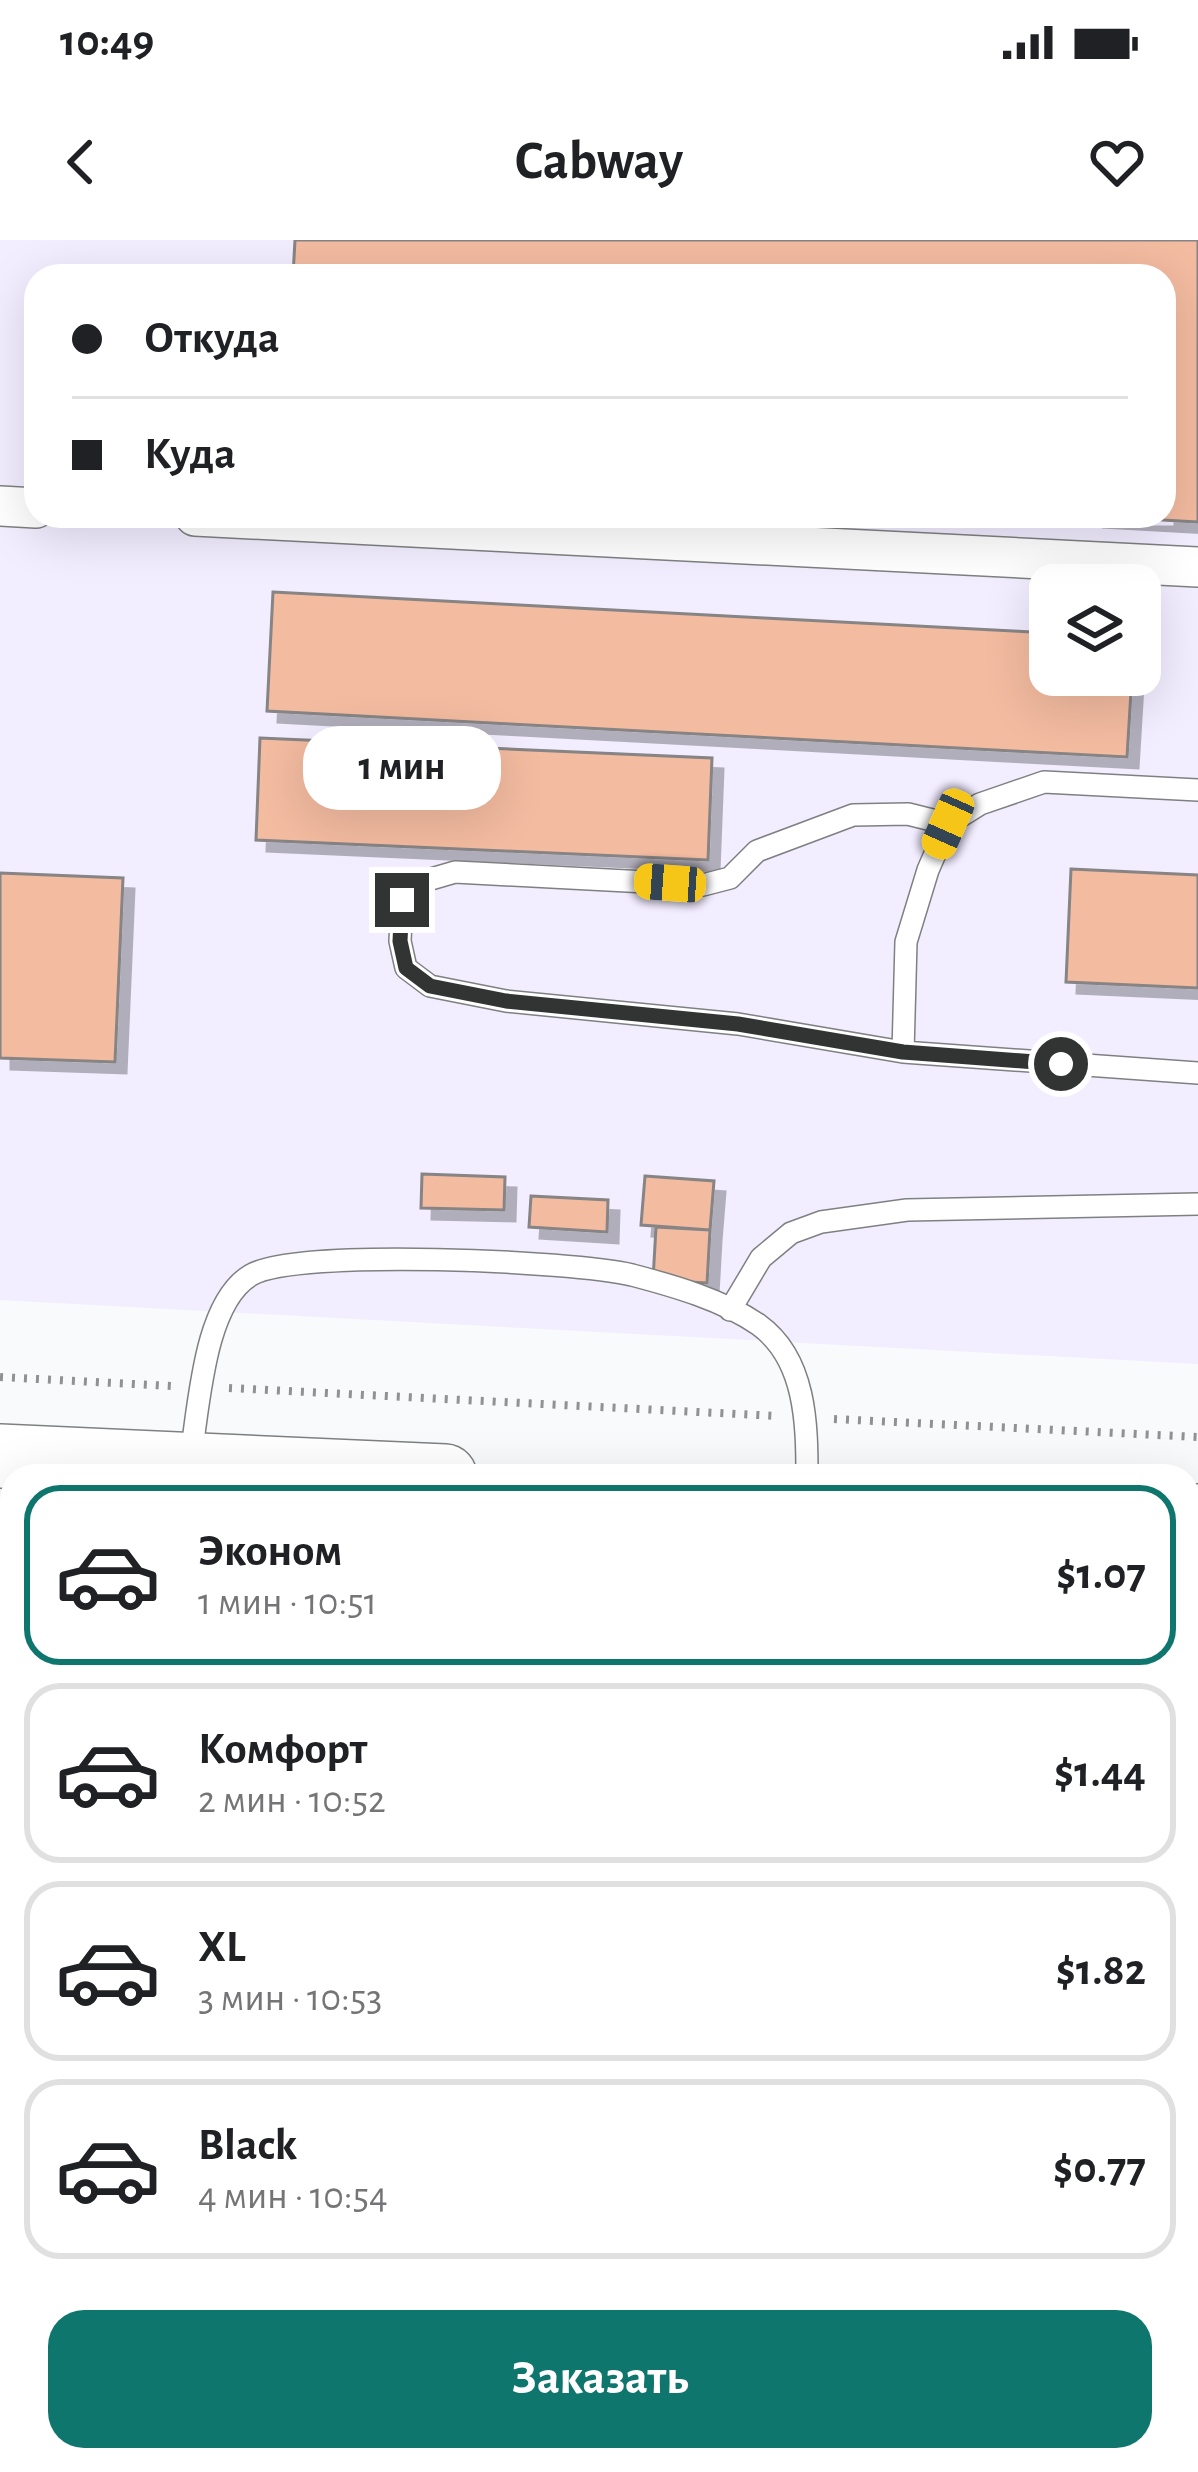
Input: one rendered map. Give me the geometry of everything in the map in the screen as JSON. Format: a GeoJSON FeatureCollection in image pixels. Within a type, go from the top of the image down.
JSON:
{"type":"FeatureCollection","features":[{"type":"Feature","properties":{"kind":"main road"},"geometry":{"type":"LineString","coordinates":[[0,1456],[168,1464]]}},
{"type":"Feature","properties":{"kind":"street"},"geometry":{"type":"LineString","coordinates":[[432,528],[1198,567]]}},
{"type":"Feature","properties":{"kind":"lane"},"geometry":{"type":"LineString","coordinates":[[903,1052],[907,942],[928,870],[948,824],[980,804],[1043,782],[1198,790]]}},
{"type":"Feature","properties":{"kind":"lane"},"geometry":{"type":"LineString","coordinates":[[948,824],[908,814],[853,814],[757,851],[730,878],[703,886],[454,872],[414,884],[402,900],[400,941],[406,968],[430,986],[506,1001],[738,1024],[903,1052],[1198,1072]]}},
{"type":"Feature","properties":{"kind":"lane"},"geometry":{"type":"LineString","coordinates":[[730,1310],[761,1258],[791,1233],[821,1222],[907,1210],[1198,1204]]}},
{"type":"Feature","properties":{"kind":"lane"},"geometry":{"type":"LineString","coordinates":[[189,1464],[211,1335],[221,1304],[251,1275],[302,1261],[515,1264],[627,1274],[696,1294],[761,1326],[790,1361],[806,1418],[806,1464]]}},
{"type":"Feature","properties":{"kind":"path"},"geometry":{"type":"LineString","coordinates":[[0,1377],[1198,1437]]}},
{"type":"Feature","properties":{"kind":"shaded area"},"geometry":{"type":"Polygon","coordinates":[[[0,240],[1198,240],[1198,1364],[0,1300],[0,240]]]}},
{"type":"Feature","properties":{"kind":"building"},"geometry":{"type":"Polygon","coordinates":[[[295,240],[1198,240],[1198,522],[1176,521],[1176,264],[294,264],[295,240]]]}},
{"type":"Feature","properties":{"kind":"building"},"geometry":{"type":"Polygon","coordinates":[[[273,592],[1029,632],[1029,696],[1131,696],[1127,757],[267,711],[273,592]]]}},
{"type":"Feature","properties":{"kind":"building"},"geometry":{"type":"Polygon","coordinates":[[[260,738],[712,758],[708,860],[256,840],[260,738]]]}},
{"type":"Feature","properties":{"kind":"building"},"geometry":{"type":"Polygon","coordinates":[[[1071,869],[1198,875],[1198,988],[1066,982],[1071,869]]]}},
{"type":"Feature","properties":{"kind":"building"},"geometry":{"type":"Polygon","coordinates":[[[0,873],[123,878],[115,1062],[0,1058],[0,873]]]}},
{"type":"Feature","properties":{"kind":"building"},"geometry":{"type":"Polygon","coordinates":[[[422,1174],[505,1177],[504,1210],[421,1208],[422,1174]]]}},
{"type":"Feature","properties":{"kind":"building"},"geometry":{"type":"Polygon","coordinates":[[[645,1176],[714,1181],[710,1230],[641,1225],[645,1176]]]}},
{"type":"Feature","properties":{"kind":"building"},"geometry":{"type":"Polygon","coordinates":[[[531,1196],[608,1200],[607,1232],[529,1227],[531,1196]]]}},
{"type":"Feature","properties":{"kind":"building"},"geometry":{"type":"Polygon","coordinates":[[[656,1227],[710,1230],[707,1283],[653,1280],[656,1227]]]}},
{"type":"Feature","properties":{"kind":"route"},"geometry":{"type":"LineString","coordinates":[[402,900],[400,941],[406,968],[430,986],[506,1001],[738,1024],[903,1052],[1061,1064]]}}]}
